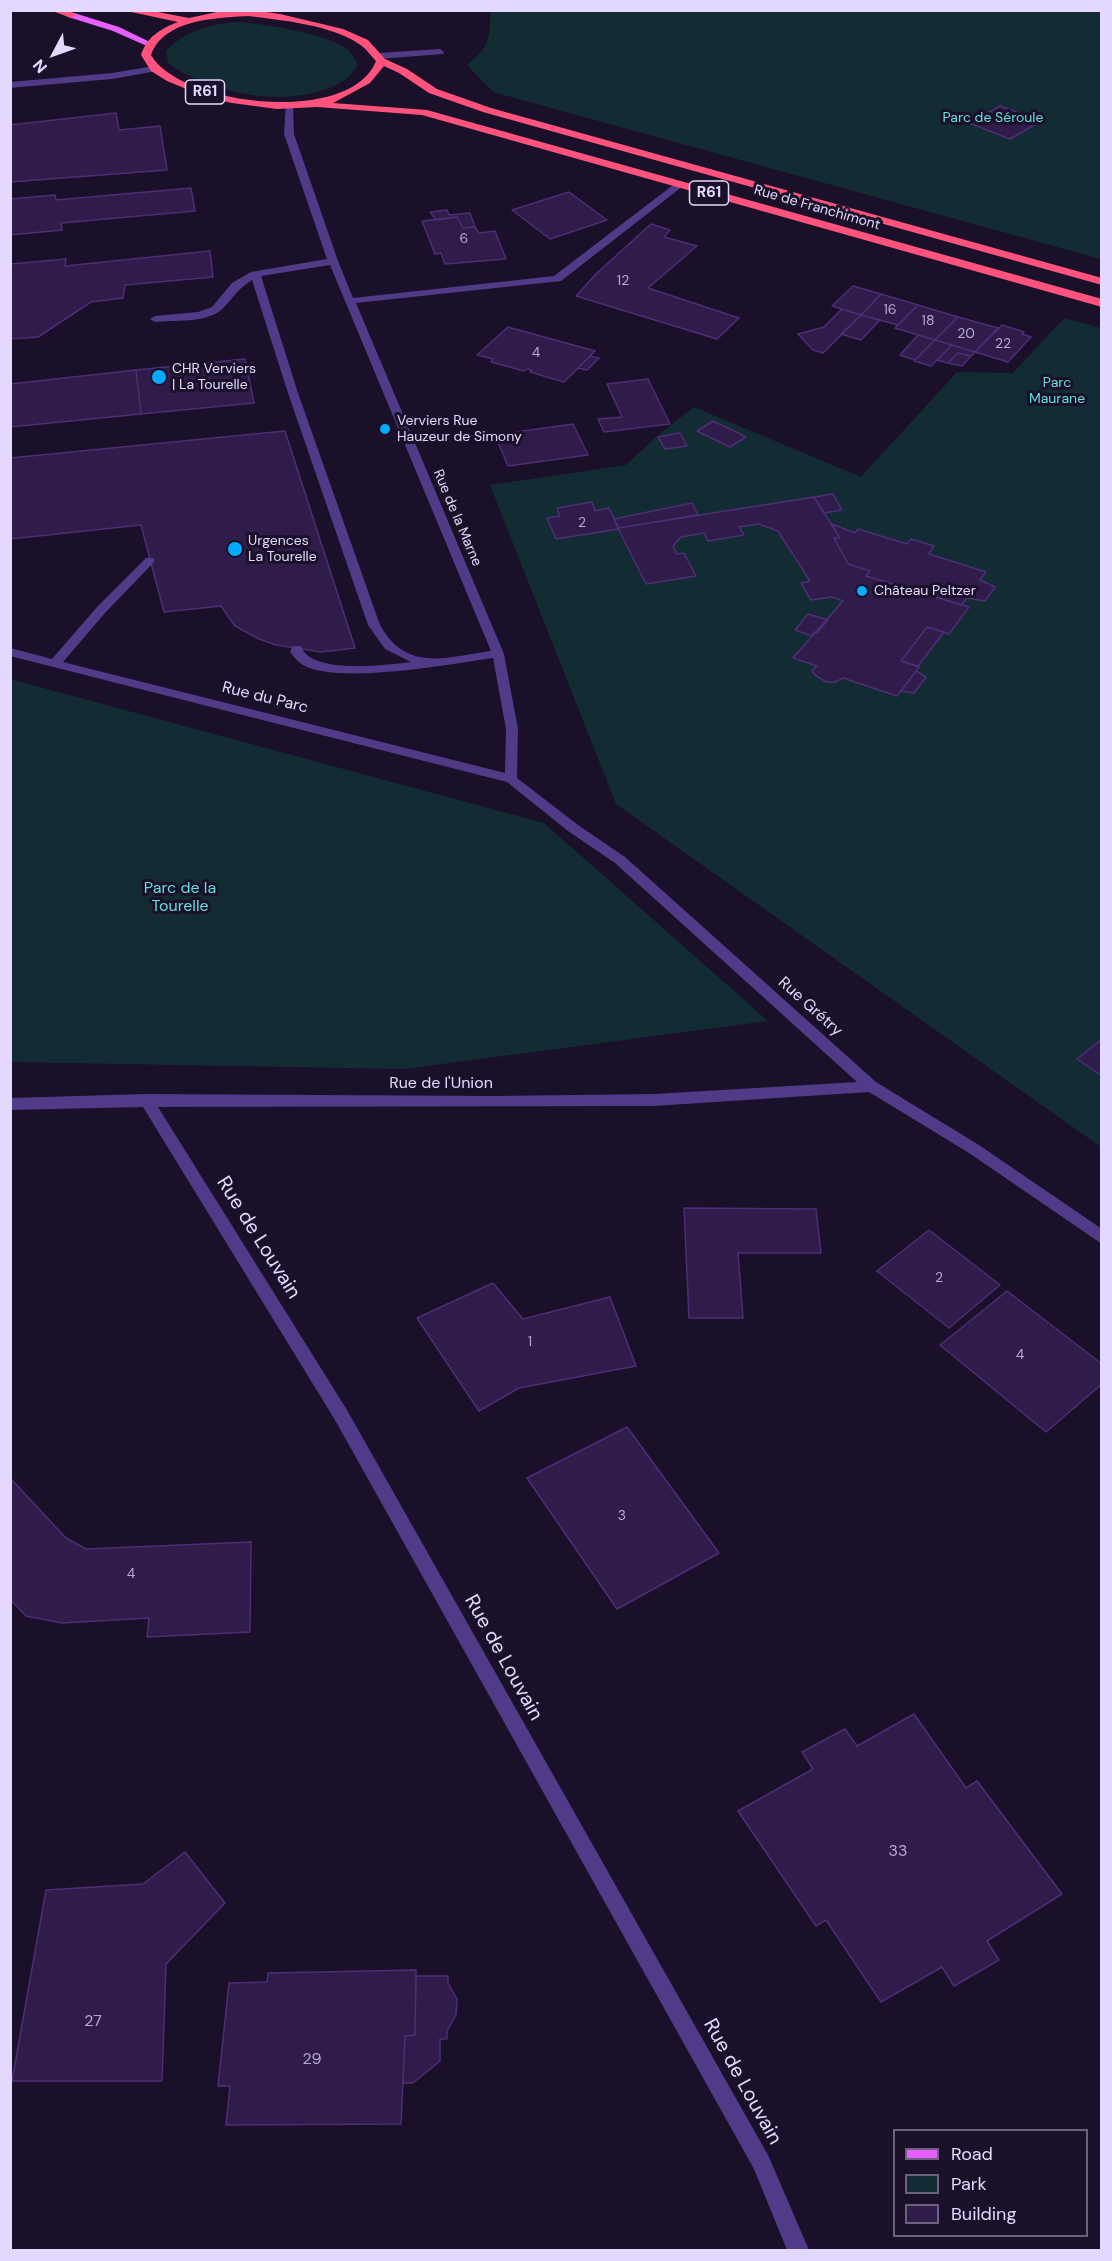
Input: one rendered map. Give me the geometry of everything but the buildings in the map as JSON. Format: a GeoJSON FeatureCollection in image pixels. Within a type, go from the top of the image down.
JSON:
{"type":"FeatureCollection","features":[{"type":"Feature","properties":{"kind":"highway"},"geometry":{"type":"LineString","coordinates":[[55,10],[71,15]]}},
{"type":"Feature","properties":{"kind":"highway","name":"R61"},"geometry":{"type":"LineString","coordinates":[[127,10],[189,21]]}},
{"type":"Feature","properties":{"kind":"highway","name":"R61"},"geometry":{"type":"LineString","coordinates":[[150,44],[165,31],[189,21],[247,12],[339,31],[364,42],[380,59],[373,76],[361,85],[331,100],[313,105],[289,106],[244,102],[171,80],[154,69]]}},
{"type":"Feature","properties":{"kind":"highway"},"geometry":{"type":"LineString","coordinates":[[150,44],[146,55],[154,69]]}},
{"type":"Feature","properties":{"kind":"highway","name":"Rue de Franchimont"},"geometry":{"type":"LineString","coordinates":[[380,59],[433,91],[487,110],[1101,282]]}},
{"type":"Feature","properties":{"kind":"highway","name":"Rue de Franchimont"},"geometry":{"type":"LineString","coordinates":[[313,105],[423,112],[1101,303]]}},
{"type":"Feature","properties":{"kind":"main road"},"geometry":{"type":"LineString","coordinates":[[71,15],[116,28],[150,44]]}},
{"type":"Feature","properties":{"kind":"street"},"geometry":{"type":"LineString","coordinates":[[380,59],[440,52]]}},
{"type":"Feature","properties":{"kind":"street"},"geometry":{"type":"LineString","coordinates":[[10,85],[112,76],[154,69]]}},
{"type":"Feature","properties":{"kind":"street","name":"Rue de la Marne"},"geometry":{"type":"LineString","coordinates":[[289,106],[289,134],[333,261],[498,654],[512,729],[511,779]]}},
{"type":"Feature","properties":{"kind":"street"},"geometry":{"type":"LineString","coordinates":[[350,301],[557,279],[680,184]]}},
{"type":"Feature","properties":{"kind":"street"},"geometry":{"type":"LineString","coordinates":[[155,319],[199,315],[216,309],[236,285],[255,274],[333,261]]}},
{"type":"Feature","properties":{"kind":"street"},"geometry":{"type":"LineString","coordinates":[[255,274],[297,404],[374,625],[388,648],[397,654],[425,663]]}},
{"type":"Feature","properties":{"kind":"street"},"geometry":{"type":"LineString","coordinates":[[56,663],[101,610],[150,560]]}},
{"type":"Feature","properties":{"kind":"street"},"geometry":{"type":"LineString","coordinates":[[297,649],[296,652],[300,659],[331,670],[371,670],[498,654]]}},
{"type":"Feature","properties":{"kind":"street","name":"Rue du Parc"},"geometry":{"type":"LineString","coordinates":[[10,652],[511,779]]}},
{"type":"Feature","properties":{"kind":"street","name":"Rue Grétry"},"geometry":{"type":"LineString","coordinates":[[511,779],[573,828],[620,861],[871,1086],[974,1149],[1101,1238]]}},
{"type":"Feature","properties":{"kind":"street","name":"Rue de l'Union"},"geometry":{"type":"LineString","coordinates":[[10,1104],[146,1100],[409,1103],[656,1100],[871,1086]]}},
{"type":"Feature","properties":{"kind":"street","name":"Rue de Louvain"},"geometry":{"type":"LineString","coordinates":[[146,1100],[341,1415],[761,2162],[798,2250]]}},
{"type":"Feature","properties":{"kind":"green space","name":"Parc de Séroule"},"geometry":{"type":"Polygon","coordinates":[[[490,11],[1101,11],[1101,259],[493,92],[467,65],[480,53],[487,42],[490,11]]]}},
{"type":"Feature","properties":{"kind":"green space"},"geometry":{"type":"Polygon","coordinates":[[[234,22],[260,24],[324,38],[347,49],[358,65],[346,79],[326,89],[304,95],[280,97],[231,91],[208,84],[168,63],[166,51],[181,38],[205,27],[234,22]]]}},
{"type":"Feature","properties":{"kind":"green space","name":"Parc Maurane"},"geometry":{"type":"Polygon","coordinates":[[[1064,318],[1101,328],[1101,1147],[616,804],[490,485],[626,465],[657,436],[694,407],[861,477],[957,372],[1013,373],[1064,318]]]}},
{"type":"Feature","properties":{"kind":"green space","name":"Parc de la Tourelle"},"geometry":{"type":"Polygon","coordinates":[[[10,679],[544,823],[768,1021],[404,1069],[11,1062],[10,679]]]}},
{"type":"Feature","properties":{"kind":"place","name":"CHR Verviers | La Tourelle"},"geometry":{"type":"Point","coordinates":[159,377]}},
{"type":"Feature","properties":{"kind":"place","name":"Verviers Rue Hauzeur de Simony"},"geometry":{"type":"Point","coordinates":[385,429]}},
{"type":"Feature","properties":{"kind":"place","name":"Urgences La Tourelle"},"geometry":{"type":"Point","coordinates":[235,549]}},
{"type":"Feature","properties":{"kind":"place","name":"Château Peltzer"},"geometry":{"type":"Point","coordinates":[862,591]}}]}
